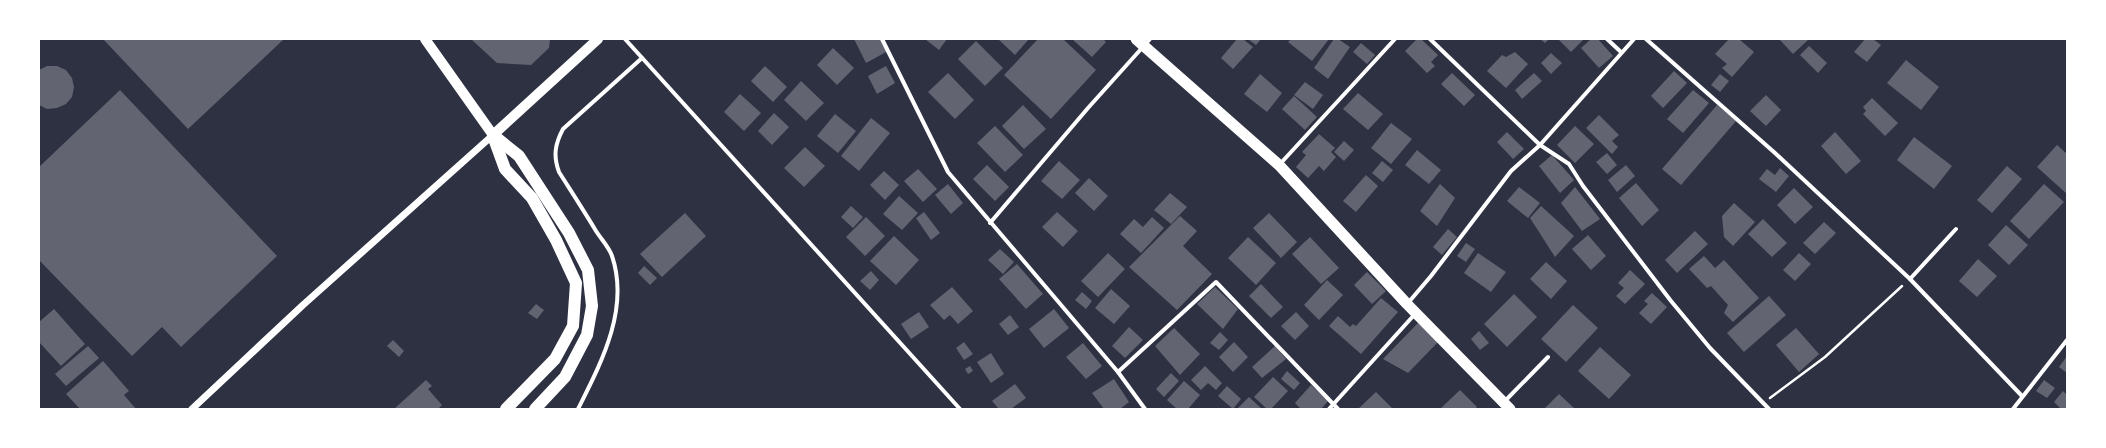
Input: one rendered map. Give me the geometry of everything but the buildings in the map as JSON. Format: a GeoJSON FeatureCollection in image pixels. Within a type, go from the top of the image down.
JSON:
{"type":"FeatureCollection","features":[{"type":"Feature","properties":{"kind":"highway"},"geometry":{"type":"LineString","coordinates":[[1143,41],[1279,165],[1407,304],[1507,405]]}},
{"type":"Feature","properties":{"kind":"highway"},"geometry":{"type":"LineString","coordinates":[[493,135],[505,169],[532,198],[556,240],[576,282],[573,326],[555,359],[506,409]]}},
{"type":"Feature","properties":{"kind":"highway"},"geometry":{"type":"LineString","coordinates":[[493,135],[519,156],[569,233],[588,270],[592,306],[587,335],[565,377],[535,409]]}},
{"type":"Feature","properties":{"kind":"main road"},"geometry":{"type":"LineString","coordinates":[[425,39],[493,135],[598,39]]}},
{"type":"Feature","properties":{"kind":"street"},"geometry":{"type":"LineString","coordinates":[[625,39],[960,409]]}},
{"type":"Feature","properties":{"kind":"street"},"geometry":{"type":"LineString","coordinates":[[882,39],[948,172],[1118,372],[1145,409]]}},
{"type":"Feature","properties":{"kind":"street"},"geometry":{"type":"LineString","coordinates":[[1279,165],[1395,39]]}},
{"type":"Feature","properties":{"kind":"street"},"geometry":{"type":"LineString","coordinates":[[1430,39],[1540,145],[1569,164],[1583,186],[1671,301],[1710,348],[1769,409]]}},
{"type":"Feature","properties":{"kind":"street"},"geometry":{"type":"LineString","coordinates":[[1607,39],[1621,52]]}},
{"type":"Feature","properties":{"kind":"street"},"geometry":{"type":"LineString","coordinates":[[1407,304],[1431,276],[1511,171],[1540,145],[1634,39]]}},
{"type":"Feature","properties":{"kind":"street"},"geometry":{"type":"LineString","coordinates":[[1646,39],[1775,153],[1910,279],[2022,396]]}},
{"type":"Feature","properties":{"kind":"street"},"geometry":{"type":"LineString","coordinates":[[990,223],[1143,41]]}},
{"type":"Feature","properties":{"kind":"street"},"geometry":{"type":"LineString","coordinates":[[578,409],[613,329],[617,299],[617,284],[612,255],[559,172],[555,161],[557,139],[563,129],[642,58]]}},
{"type":"Feature","properties":{"kind":"street"},"geometry":{"type":"LineString","coordinates":[[192,409],[303,305],[493,135]]}},
{"type":"Feature","properties":{"kind":"street"},"geometry":{"type":"LineString","coordinates":[[1910,279],[1956,229]]}},
{"type":"Feature","properties":{"kind":"street"},"geometry":{"type":"LineString","coordinates":[[1118,372],[1216,282],[1338,409]]}},
{"type":"Feature","properties":{"kind":"street"},"geometry":{"type":"LineString","coordinates":[[1330,409],[1416,312]]}},
{"type":"Feature","properties":{"kind":"street"},"geometry":{"type":"LineString","coordinates":[[2013,409],[2067,340]]}},
{"type":"Feature","properties":{"kind":"street"},"geometry":{"type":"LineString","coordinates":[[1507,405],[1548,357]]}},
{"type":"Feature","properties":{"kind":"path"},"geometry":{"type":"LineString","coordinates":[[1763,403],[1825,357],[1910,279]]}}]}
